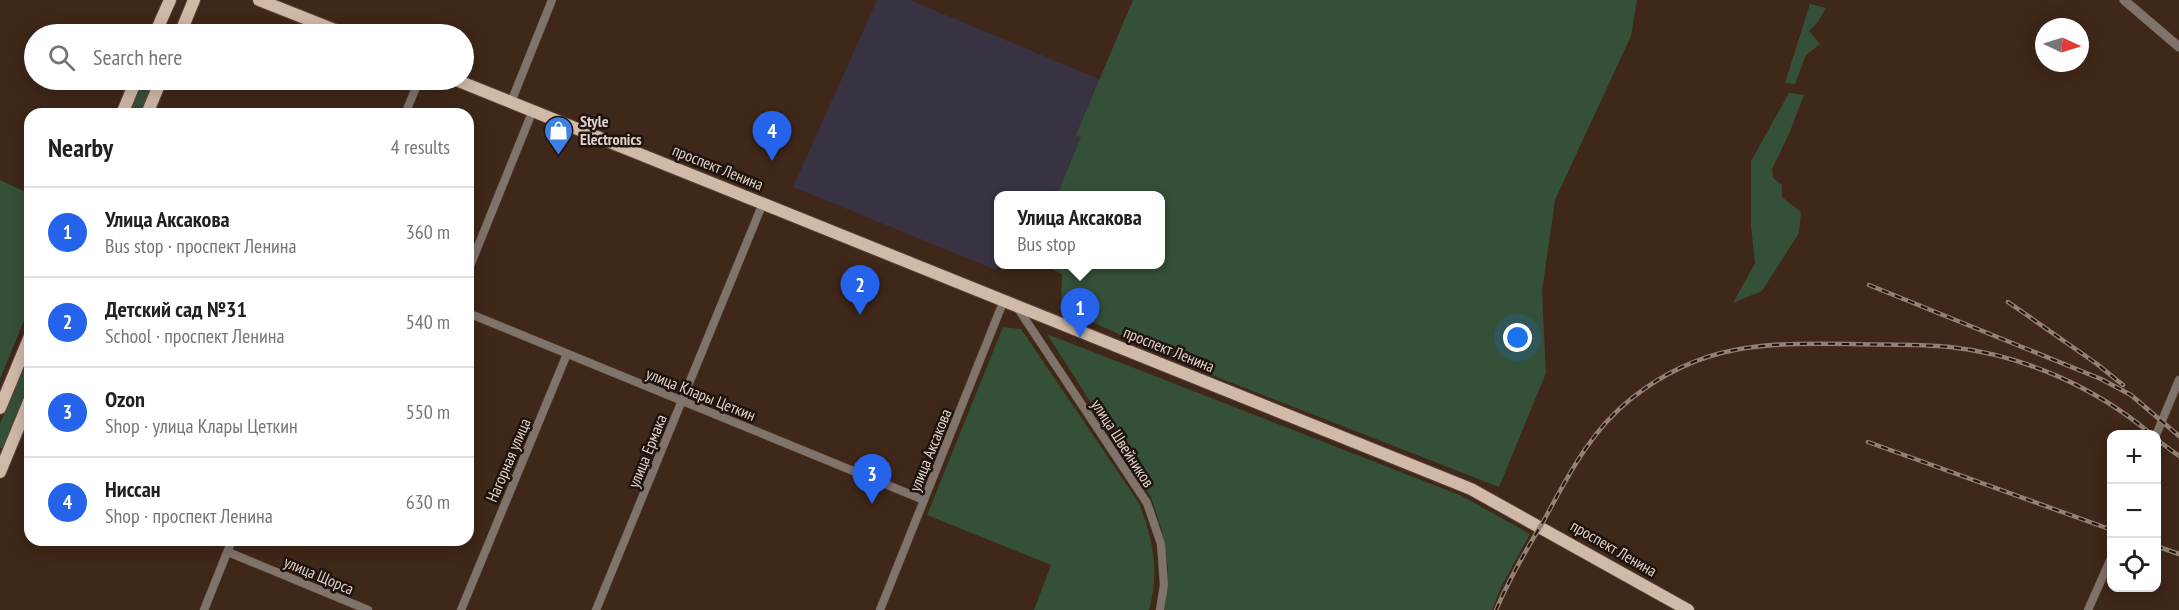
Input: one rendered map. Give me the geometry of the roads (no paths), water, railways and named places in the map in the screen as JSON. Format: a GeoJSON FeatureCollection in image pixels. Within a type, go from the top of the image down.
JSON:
{"type":"FeatureCollection","features":[{"type":"Feature","properties":{"kind":"main road"},"geometry":{"type":"LineString","coordinates":[[159,24],[170,0]]}},
{"type":"Feature","properties":{"kind":"main road"},"geometry":{"type":"LineString","coordinates":[[184,24],[194,0]]}},
{"type":"Feature","properties":{"kind":"main road"},"geometry":{"type":"LineString","coordinates":[[259,0],[320,24]]}},
{"type":"Feature","properties":{"kind":"main road","name":"проспект Ленина"},"geometry":{"type":"LineString","coordinates":[[474,87],[1472,489],[1688,610]]}},
{"type":"Feature","properties":{"kind":"main road"},"geometry":{"type":"LineString","coordinates":[[124,108],[132,90]]}},
{"type":"Feature","properties":{"kind":"main road"},"geometry":{"type":"LineString","coordinates":[[150,108],[158,90]]}},
{"type":"Feature","properties":{"kind":"main road"},"geometry":{"type":"LineString","coordinates":[[0,408],[24,350]]}},
{"type":"Feature","properties":{"kind":"main road"},"geometry":{"type":"LineString","coordinates":[[0,472],[24,414]]}},
{"type":"Feature","properties":{"kind":"street"},"geometry":{"type":"LineString","coordinates":[[511,102],[552,0]]}},
{"type":"Feature","properties":{"kind":"street"},"geometry":{"type":"LineString","coordinates":[[2124,0],[2179,47]]}},
{"type":"Feature","properties":{"kind":"street"},"geometry":{"type":"LineString","coordinates":[[407,108],[415,90]]}},
{"type":"Feature","properties":{"kind":"street"},"geometry":{"type":"LineString","coordinates":[[474,256],[533,110]]}},
{"type":"Feature","properties":{"kind":"street","name":"улица Ермака"},"geometry":{"type":"LineString","coordinates":[[596,610],[763,203]]}},
{"type":"Feature","properties":{"kind":"street","name":"улица Аксакова"},"geometry":{"type":"LineString","coordinates":[[880,610],[924,500],[1010,303]]}},
{"type":"Feature","properties":{"kind":"street","name":"улица Швейников"},"geometry":{"type":"LineString","coordinates":[[1010,303],[1147,503],[1161,544],[1164,585],[1160,610]]}},
{"type":"Feature","properties":{"kind":"street","name":"улица Клары Цеткин"},"geometry":{"type":"LineString","coordinates":[[474,315],[924,500]]}},
{"type":"Feature","properties":{"kind":"street","name":"Нагорная улица"},"geometry":{"type":"LineString","coordinates":[[461,610],[567,354]]}},
{"type":"Feature","properties":{"kind":"street"},"geometry":{"type":"LineString","coordinates":[[2159,430],[2179,380]]}},
{"type":"Feature","properties":{"kind":"street"},"geometry":{"type":"LineString","coordinates":[[204,610],[230,546]]}},
{"type":"Feature","properties":{"kind":"street","name":"улица Щорса"},"geometry":{"type":"LineString","coordinates":[[228,552],[368,610]]}},
{"type":"Feature","properties":{"kind":"street"},"geometry":{"type":"LineString","coordinates":[[2088,610],[2107,567]]}},
{"type":"Feature","properties":{"kind":"railway"},"geometry":{"type":"LineString","coordinates":[[1869,285],[2101,379],[2131,395],[2179,436]]}},
{"type":"Feature","properties":{"kind":"railway"},"geometry":{"type":"LineString","coordinates":[[2008,302],[2097,364],[2123,385]]}},
{"type":"Feature","properties":{"kind":"railway"},"geometry":{"type":"LineString","coordinates":[[1496,610],[1506,587],[1571,471],[1604,425],[1632,398],[1658,380],[1684,366],[1710,356],[1736,350],[1791,344],[1925,345],[1977,351],[2004,357],[2057,376],[2106,402],[2146,430]]}},
{"type":"Feature","properties":{"kind":"railway"},"geometry":{"type":"LineString","coordinates":[[1868,442],[2107,528]]}},
{"type":"Feature","properties":{"kind":"railway"},"geometry":{"type":"LineString","coordinates":[[2161,443],[2179,456]]}},
{"type":"Feature","properties":{"kind":"railway"},"geometry":{"type":"LineString","coordinates":[[2161,548],[2179,554]]}},
{"type":"Feature","properties":{"kind":"place","name":"Style Electronics"},"geometry":{"type":"Point","coordinates":[559,156]}},
{"type":"Feature","properties":{"kind":"place","name":"Ниссан"},"geometry":{"type":"Point","coordinates":[772,161]}},
{"type":"Feature","properties":{"kind":"place","name":"Детский сад №31"},"geometry":{"type":"Point","coordinates":[860,315]}},
{"type":"Feature","properties":{"kind":"place","name":"Улица Аксакова"},"geometry":{"type":"Point","coordinates":[1080,338]}},
{"type":"Feature","properties":{"kind":"place","name":"Ozon"},"geometry":{"type":"Point","coordinates":[872,504]}}]}
